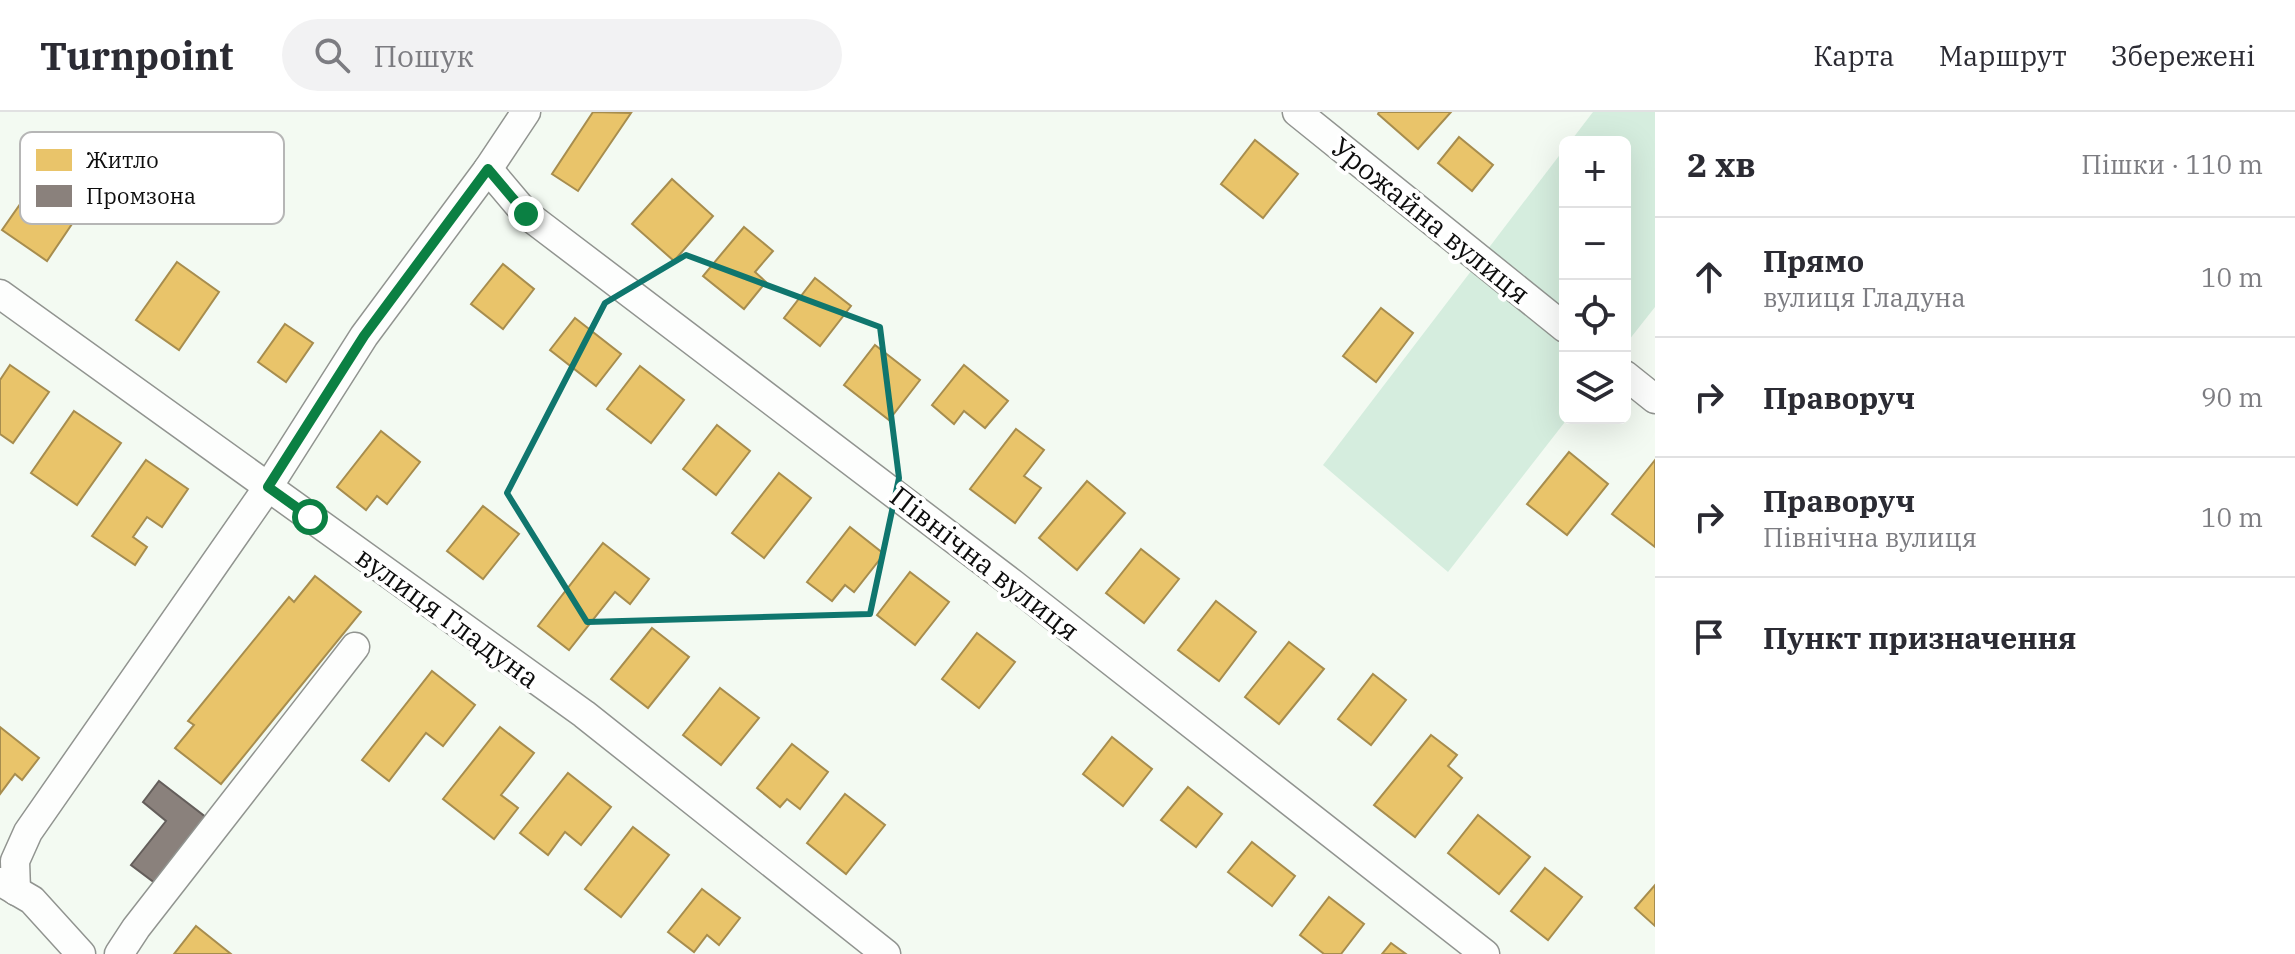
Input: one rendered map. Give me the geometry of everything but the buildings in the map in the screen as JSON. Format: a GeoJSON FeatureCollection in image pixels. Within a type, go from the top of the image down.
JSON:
{"type":"FeatureCollection","features":[{"type":"Feature","properties":{"kind":"street"},"geometry":{"type":"LineString","coordinates":[[81,954],[32,900],[8,886],[28,832],[268,487],[364,336],[488,169],[526,112]]}},
{"type":"Feature","properties":{"kind":"street","name":"Урожайна вулиця"},"geometry":{"type":"LineString","coordinates":[[1297,112],[1559,323]]}},
{"type":"Feature","properties":{"kind":"street","name":"Північна вулиця"},"geometry":{"type":"LineString","coordinates":[[488,169],[526,214],[1026,593],[1485,954]]}},
{"type":"Feature","properties":{"kind":"street","name":"вулиця Гладуна"},"geometry":{"type":"LineString","coordinates":[[0,294],[584,714],[886,954]]}},
{"type":"Feature","properties":{"kind":"street"},"geometry":{"type":"LineString","coordinates":[[1631,380],[1655,399]]}},
{"type":"Feature","properties":{"kind":"street"},"geometry":{"type":"LineString","coordinates":[[119,954],[355,647]]}},
{"type":"Feature","properties":{"kind":"highlighted area"},"geometry":{"type":"Polygon","coordinates":[[[686,255],[880,327],[899,478],[870,614],[587,622],[507,493],[605,303],[686,255]]]}},
{"type":"Feature","properties":{"kind":"green space"},"geometry":{"type":"Polygon","coordinates":[[[1593,112],[1655,112],[1655,307],[1631,337],[1631,136],[1575,136],[1593,112]]]}},
{"type":"Feature","properties":{"kind":"green space"},"geometry":{"type":"Polygon","coordinates":[[[1559,156],[1559,424],[1563,424],[1448,572],[1323,465],[1559,156]]]}},
{"type":"Feature","properties":{"kind":"route"},"geometry":{"type":"LineString","coordinates":[[310,517],[268,487],[364,336],[488,169],[526,214]]}}]}
